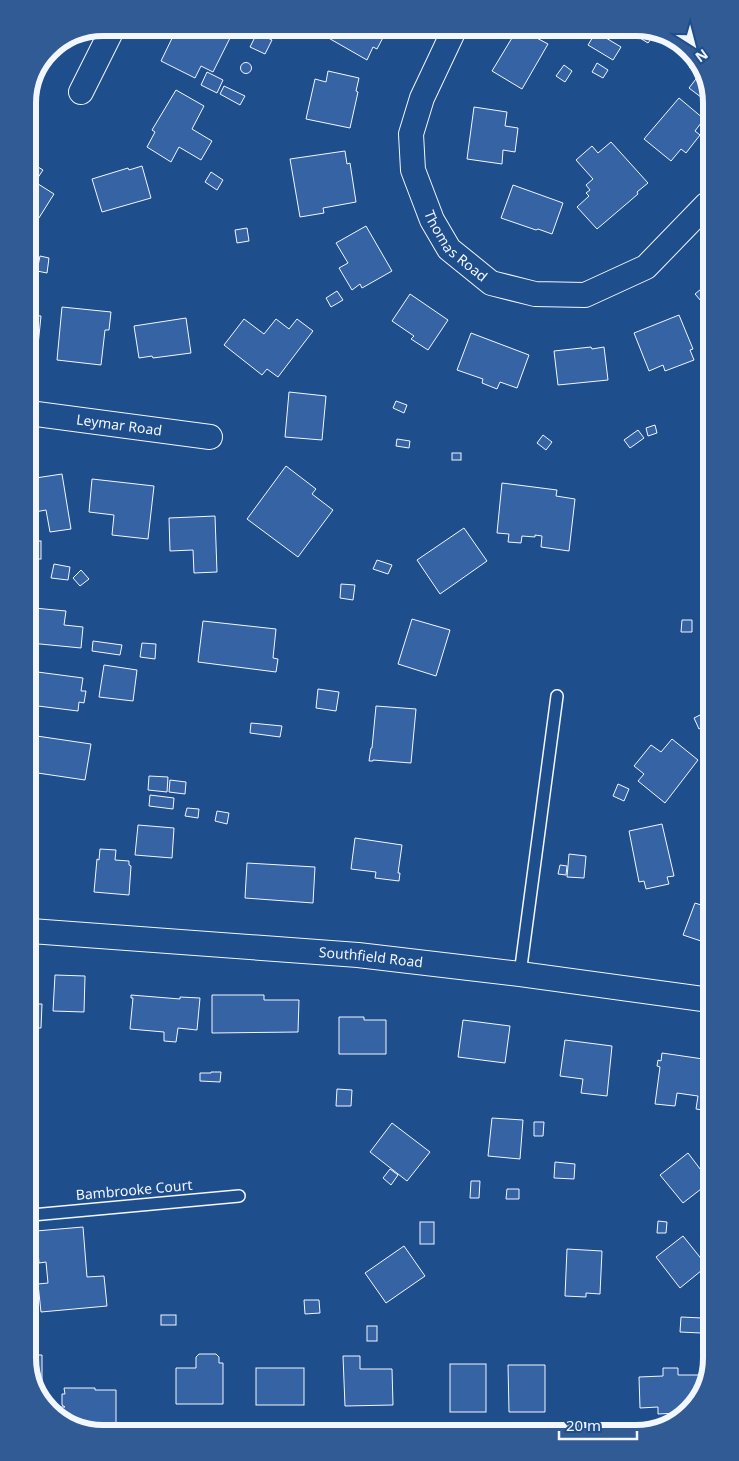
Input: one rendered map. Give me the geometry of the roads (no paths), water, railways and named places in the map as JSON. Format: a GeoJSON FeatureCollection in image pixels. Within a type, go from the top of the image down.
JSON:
{"type":"FeatureCollection","features":[{"type":"Feature","properties":{"kind":"street"},"geometry":{"type":"LineString","coordinates":[[81,92],[109,36]]}},
{"type":"Feature","properties":{"kind":"street","name":"Thomas Road"},"geometry":{"type":"LineString","coordinates":[[451,36],[422,98],[411,134],[413,170],[432,220],[449,249],[491,283],[535,294],[584,295],[646,267],[703,209]]}},
{"type":"Feature","properties":{"kind":"street","name":"Leymar Road"},"geometry":{"type":"LineString","coordinates":[[36,414],[210,437]]}},
{"type":"Feature","properties":{"kind":"street","name":"Southfield Road"},"geometry":{"type":"LineString","coordinates":[[36,931],[358,955],[520,974],[703,999]]}},
{"type":"Feature","properties":{"kind":"lane"},"geometry":{"type":"LineString","coordinates":[[520,974],[558,696]]}},
{"type":"Feature","properties":{"kind":"lane","name":"Bambrooke Court"},"geometry":{"type":"LineString","coordinates":[[36,1215],[239,1196]]}}]}
